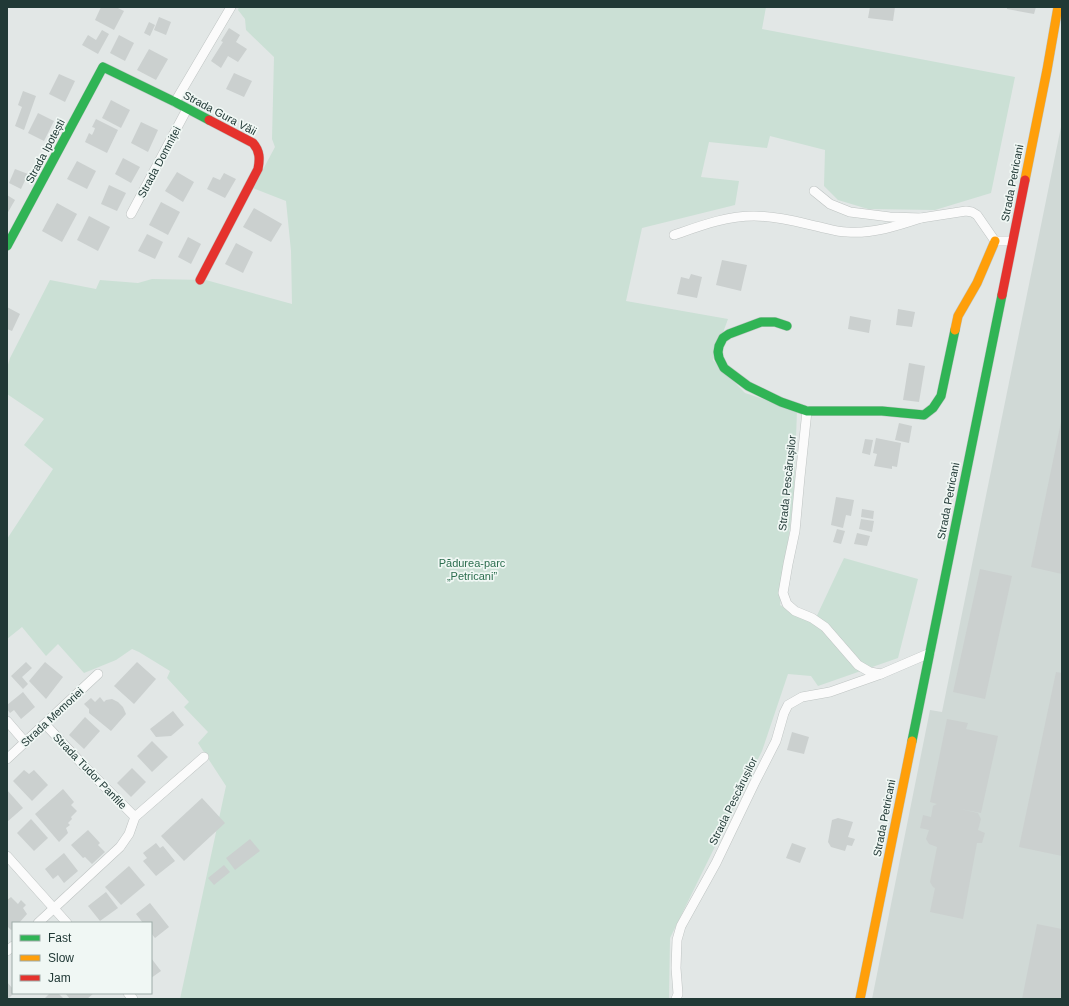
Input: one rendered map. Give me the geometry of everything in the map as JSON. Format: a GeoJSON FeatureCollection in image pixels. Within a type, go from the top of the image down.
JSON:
{"type":"FeatureCollection","features":[{"type":"Feature","properties":{"kind":"street"},"geometry":{"type":"LineString","coordinates":[[175,102],[231,7]]}},
{"type":"Feature","properties":{"kind":"street","name":"Strada Petricani"},"geometry":{"type":"LineString","coordinates":[[860,999],[1047,70],[1058,7]]}},
{"type":"Feature","properties":{"kind":"street","name":"Strada Gura Văii"},"geometry":{"type":"LineString","coordinates":[[103,67],[175,102],[253,143],[257,147],[260,154],[258,169],[200,280]]}},
{"type":"Feature","properties":{"kind":"street","name":"Strada Ipotești"},"geometry":{"type":"LineString","coordinates":[[7,246],[103,67]]}},
{"type":"Feature","properties":{"kind":"street","name":"Strada Domniței"},"geometry":{"type":"LineString","coordinates":[[130,214],[186,109]]}},
{"type":"Feature","properties":{"kind":"street"},"geometry":{"type":"LineString","coordinates":[[814,191],[830,204],[850,212],[890,217],[921,218]]}},
{"type":"Feature","properties":{"kind":"street"},"geometry":{"type":"LineString","coordinates":[[674,235],[713,222],[747,216],[776,218],[838,231],[859,233],[885,229],[921,218],[966,211],[972,212],[977,216],[995,241]]}},
{"type":"Feature","properties":{"kind":"street"},"geometry":{"type":"LineString","coordinates":[[995,241],[1012,241]]}},
{"type":"Feature","properties":{"kind":"street"},"geometry":{"type":"LineString","coordinates":[[787,326],[775,322],[761,322],[729,334],[723,338],[718,352],[724,368],[748,386],[781,402],[807,411],[882,411],[924,416],[933,408],[941,396],[958,316],[977,283],[995,241]]}},
{"type":"Feature","properties":{"kind":"street","name":"Strada Pescărușilor"},"geometry":{"type":"LineString","coordinates":[[807,411],[795,531],[783,593],[787,604],[795,611],[812,618],[825,627],[858,665],[870,672],[881,674]]}},
{"type":"Feature","properties":{"kind":"street","name":"Strada Pescărușilor"},"geometry":{"type":"LineString","coordinates":[[676,999],[678,994],[676,968],[677,940],[681,926],[716,863],[776,741],[784,713],[788,705],[802,697],[830,692],[881,674],[930,653]]}},
{"type":"Feature","properties":{"kind":"street","name":"Strada Memoriei"},"geometry":{"type":"LineString","coordinates":[[7,760],[98,674]]}},
{"type":"Feature","properties":{"kind":"street"},"geometry":{"type":"LineString","coordinates":[[7,721],[25,742]]}},
{"type":"Feature","properties":{"kind":"street","name":"Strada Tudor Panfile"},"geometry":{"type":"LineString","coordinates":[[45,724],[135,817]]}},
{"type":"Feature","properties":{"kind":"street","name":"Strada Tudor Panfile"},"geometry":{"type":"LineString","coordinates":[[39,922],[120,847],[129,834],[135,817],[204,756]]}},
{"type":"Feature","properties":{"kind":"street"},"geometry":{"type":"LineString","coordinates":[[7,856],[66,922]]}},
{"type":"Feature","properties":{"kind":"shaded area"},"geometry":{"type":"Polygon","coordinates":[[[1062,122],[1062,999],[872,999],[930,710],[942,712],[1062,122]]]}},
{"type":"Feature","properties":{"kind":"green space","name":"Pădurea-parc „Petricani”"},"geometry":{"type":"Polygon","coordinates":[[[239,7],[766,7],[762,29],[1015,77],[991,193],[935,210],[868,209],[838,200],[824,186],[825,150],[770,136],[767,148],[709,142],[701,177],[739,181],[735,205],[642,228],[626,301],[728,319],[713,360],[745,393],[797,410],[794,495],[780,605],[813,624],[844,558],[918,579],[898,658],[818,686],[811,676],[788,674],[762,751],[670,938],[669,999],[180,999],[226,786],[198,743],[208,732],[184,707],[189,702],[167,678],[170,671],[139,652],[132,649],[116,660],[84,673],[58,644],[46,656],[22,627],[7,639],[7,539],[53,469],[24,445],[44,419],[7,394],[7,368],[10,358],[50,280],[96,289],[100,280],[138,283],[152,279],[206,280],[292,304],[291,251],[286,201],[253,188],[275,147],[272,139],[274,57],[246,30],[245,19],[238,10],[239,7]]]}},
{"type":"Feature","properties":{"kind":"building"},"geometry":{"type":"Polygon","coordinates":[[[101,7],[116,7],[124,11],[114,30],[95,20],[101,7]]]}},
{"type":"Feature","properties":{"kind":"building"},"geometry":{"type":"Polygon","coordinates":[[[870,7],[895,7],[893,21],[868,18],[870,7]]]}},
{"type":"Feature","properties":{"kind":"building"},"geometry":{"type":"Polygon","coordinates":[[[1007,7],[1036,7],[1034,14],[1007,9],[1007,7]]]}},
{"type":"Feature","properties":{"kind":"building"},"geometry":{"type":"Polygon","coordinates":[[[159,17],[171,22],[166,35],[154,30],[159,17]]]}},
{"type":"Feature","properties":{"kind":"building"},"geometry":{"type":"Polygon","coordinates":[[[149,22],[155,25],[150,36],[144,33],[149,22]]]}},
{"type":"Feature","properties":{"kind":"building"},"geometry":{"type":"Polygon","coordinates":[[[229,28],[240,35],[236,42],[247,49],[238,62],[228,56],[221,68],[211,61],[223,42],[221,41],[229,28]]]}},
{"type":"Feature","properties":{"kind":"building"},"geometry":{"type":"Polygon","coordinates":[[[102,30],[109,34],[98,54],[82,45],[88,35],[96,40],[102,30]]]}},
{"type":"Feature","properties":{"kind":"building"},"geometry":{"type":"Polygon","coordinates":[[[119,35],[134,43],[125,61],[110,53],[119,35]]]}},
{"type":"Feature","properties":{"kind":"building"},"geometry":{"type":"Polygon","coordinates":[[[149,49],[168,59],[156,80],[137,70],[149,49]]]}},
{"type":"Feature","properties":{"kind":"building"},"geometry":{"type":"Polygon","coordinates":[[[234,73],[252,81],[244,97],[226,89],[234,73]]]}},
{"type":"Feature","properties":{"kind":"building"},"geometry":{"type":"Polygon","coordinates":[[[59,74],[75,81],[65,102],[49,94],[59,74]]]}},
{"type":"Feature","properties":{"kind":"building"},"geometry":{"type":"Polygon","coordinates":[[[23,91],[36,96],[24,130],[15,126],[22,107],[18,105],[23,91]]]}},
{"type":"Feature","properties":{"kind":"building"},"geometry":{"type":"Polygon","coordinates":[[[111,100],[130,110],[121,128],[102,118],[111,100]]]}},
{"type":"Feature","properties":{"kind":"building"},"geometry":{"type":"Polygon","coordinates":[[[38,113],[54,121],[44,141],[28,133],[38,113]]]}},
{"type":"Feature","properties":{"kind":"building"},"geometry":{"type":"Polygon","coordinates":[[[96,119],[118,130],[107,153],[85,142],[89,133],[92,135],[94,131],[95,128],[92,127],[96,119]]]}},
{"type":"Feature","properties":{"kind":"building"},"geometry":{"type":"Polygon","coordinates":[[[141,122],[158,130],[148,152],[131,143],[141,122]]]}},
{"type":"Feature","properties":{"kind":"building"},"geometry":{"type":"Polygon","coordinates":[[[123,158],[140,167],[131,183],[115,174],[123,158]]]}},
{"type":"Feature","properties":{"kind":"building"},"geometry":{"type":"Polygon","coordinates":[[[77,161],[96,171],[87,189],[67,179],[77,161]]]}},
{"type":"Feature","properties":{"kind":"building"},"geometry":{"type":"Polygon","coordinates":[[[15,169],[28,174],[21,189],[9,183],[15,169]]]}},
{"type":"Feature","properties":{"kind":"building"},"geometry":{"type":"Polygon","coordinates":[[[177,172],[194,182],[183,202],[165,191],[177,172]]]}},
{"type":"Feature","properties":{"kind":"building"},"geometry":{"type":"Polygon","coordinates":[[[224,173],[236,179],[225,198],[207,189],[213,177],[220,180],[224,173]]]}},
{"type":"Feature","properties":{"kind":"building"},"geometry":{"type":"Polygon","coordinates":[[[109,185],[126,193],[117,211],[101,204],[109,185]]]}},
{"type":"Feature","properties":{"kind":"building"},"geometry":{"type":"Polygon","coordinates":[[[7,195],[15,200],[7,214],[7,195]]]}},
{"type":"Feature","properties":{"kind":"building"},"geometry":{"type":"Polygon","coordinates":[[[161,202],[180,212],[168,235],[149,225],[161,202]]]}},
{"type":"Feature","properties":{"kind":"building"},"geometry":{"type":"Polygon","coordinates":[[[57,203],[77,214],[62,242],[42,231],[57,203]]]}},
{"type":"Feature","properties":{"kind":"building"},"geometry":{"type":"Polygon","coordinates":[[[254,208],[282,224],[271,242],[243,227],[254,208]]]}},
{"type":"Feature","properties":{"kind":"building"},"geometry":{"type":"Polygon","coordinates":[[[89,216],[110,227],[98,251],[77,240],[89,216]]]}},
{"type":"Feature","properties":{"kind":"building"},"geometry":{"type":"Polygon","coordinates":[[[147,234],[163,242],[155,259],[138,251],[147,234]]]}},
{"type":"Feature","properties":{"kind":"building"},"geometry":{"type":"Polygon","coordinates":[[[188,237],[201,244],[191,264],[178,257],[188,237]]]}},
{"type":"Feature","properties":{"kind":"building"},"geometry":{"type":"Polygon","coordinates":[[[236,243],[253,252],[243,273],[225,264],[236,243]]]}},
{"type":"Feature","properties":{"kind":"building"},"geometry":{"type":"Polygon","coordinates":[[[722,260],[747,265],[741,291],[716,285],[722,260]]]}},
{"type":"Feature","properties":{"kind":"building"},"geometry":{"type":"Polygon","coordinates":[[[691,274],[702,277],[697,298],[677,294],[681,277],[689,279],[691,274]]]}},
{"type":"Feature","properties":{"kind":"building"},"geometry":{"type":"Polygon","coordinates":[[[7,307],[20,314],[12,331],[7,329],[7,307]]]}},
{"type":"Feature","properties":{"kind":"building"},"geometry":{"type":"Polygon","coordinates":[[[898,309],[915,312],[912,327],[896,325],[898,309]]]}},
{"type":"Feature","properties":{"kind":"building"},"geometry":{"type":"Polygon","coordinates":[[[850,316],[871,320],[869,333],[848,329],[850,316]]]}},
{"type":"Feature","properties":{"kind":"building"},"geometry":{"type":"Polygon","coordinates":[[[909,363],[925,366],[919,402],[903,400],[909,363]]]}},
{"type":"Feature","properties":{"kind":"building"},"geometry":{"type":"Polygon","coordinates":[[[1062,422],[1062,574],[1031,567],[1062,422]]]}},
{"type":"Feature","properties":{"kind":"building"},"geometry":{"type":"Polygon","coordinates":[[[899,423],[912,426],[909,443],[895,440],[899,423]]]}},
{"type":"Feature","properties":{"kind":"building"},"geometry":{"type":"Polygon","coordinates":[[[876,438],[901,443],[897,467],[892,466],[892,469],[874,466],[877,454],[873,453],[876,438]]]}},
{"type":"Feature","properties":{"kind":"building"},"geometry":{"type":"Polygon","coordinates":[[[865,439],[873,440],[870,455],[862,453],[865,439]]]}},
{"type":"Feature","properties":{"kind":"building"},"geometry":{"type":"Polygon","coordinates":[[[836,497],[854,500],[851,516],[846,515],[843,528],[831,525],[836,497]]]}},
{"type":"Feature","properties":{"kind":"building"},"geometry":{"type":"Polygon","coordinates":[[[862,509],[874,511],[873,519],[861,517],[862,509]]]}},
{"type":"Feature","properties":{"kind":"building"},"geometry":{"type":"Polygon","coordinates":[[[861,519],[874,521],[872,532],[859,529],[861,519]]]}},
{"type":"Feature","properties":{"kind":"building"},"geometry":{"type":"Polygon","coordinates":[[[837,529],[845,531],[841,544],[833,542],[837,529]]]}},
{"type":"Feature","properties":{"kind":"building"},"geometry":{"type":"Polygon","coordinates":[[[857,533],[870,536],[867,546],[854,544],[857,533]]]}},
{"type":"Feature","properties":{"kind":"building"},"geometry":{"type":"Polygon","coordinates":[[[980,569],[1012,576],[985,699],[953,692],[980,569]]]}},
{"type":"Feature","properties":{"kind":"building"},"geometry":{"type":"Polygon","coordinates":[[[26,662],[32,668],[22,677],[28,684],[23,689],[11,676],[26,662]]]}},
{"type":"Feature","properties":{"kind":"building"},"geometry":{"type":"Polygon","coordinates":[[[45,662],[63,677],[46,699],[29,681],[45,662]]]}},
{"type":"Feature","properties":{"kind":"building"},"geometry":{"type":"Polygon","coordinates":[[[137,662],[156,679],[134,704],[114,686],[137,662]]]}},
{"type":"Feature","properties":{"kind":"building"},"geometry":{"type":"Polygon","coordinates":[[[1056,672],[1062,673],[1062,856],[1019,847],[1056,672]]]}},
{"type":"Feature","properties":{"kind":"building"},"geometry":{"type":"Polygon","coordinates":[[[23,692],[35,707],[21,719],[14,710],[10,713],[7,709],[7,705],[23,692]]]}},
{"type":"Feature","properties":{"kind":"building"},"geometry":{"type":"Polygon","coordinates":[[[100,697],[104,702],[112,699],[118,702],[123,707],[126,714],[111,731],[89,713],[89,709],[84,704],[91,698],[95,702],[100,697]]]}},
{"type":"Feature","properties":{"kind":"building"},"geometry":{"type":"Polygon","coordinates":[[[173,711],[184,725],[171,736],[156,737],[150,729],[173,711]]]}},
{"type":"Feature","properties":{"kind":"building"},"geometry":{"type":"Polygon","coordinates":[[[85,717],[100,731],[84,749],[69,735],[85,717]]]}},
{"type":"Feature","properties":{"kind":"building"},"geometry":{"type":"Polygon","coordinates":[[[947,719],[968,723],[966,729],[998,736],[981,813],[960,809],[978,813],[981,819],[978,830],[985,833],[982,843],[977,843],[963,919],[930,912],[935,888],[930,882],[937,847],[929,844],[926,839],[929,830],[920,828],[923,815],[931,817],[933,806],[937,804],[930,802],[947,719]]]}},
{"type":"Feature","properties":{"kind":"building"},"geometry":{"type":"Polygon","coordinates":[[[792,732],[809,737],[804,754],[787,750],[792,732]]]}},
{"type":"Feature","properties":{"kind":"building"},"geometry":{"type":"Polygon","coordinates":[[[152,741],[168,757],[152,772],[137,756],[152,741]]]}},
{"type":"Feature","properties":{"kind":"building"},"geometry":{"type":"Polygon","coordinates":[[[132,768],[146,782],[131,797],[117,783],[132,768]]]}},
{"type":"Feature","properties":{"kind":"building"},"geometry":{"type":"Polygon","coordinates":[[[24,770],[29,774],[34,770],[48,785],[32,801],[13,781],[24,770]]]}},
{"type":"Feature","properties":{"kind":"building"},"geometry":{"type":"Polygon","coordinates":[[[63,789],[74,802],[71,805],[77,811],[68,823],[70,825],[66,828],[68,833],[59,842],[35,814],[63,789]]]}},
{"type":"Feature","properties":{"kind":"building"},"geometry":{"type":"Polygon","coordinates":[[[7,790],[23,808],[7,822],[7,790]]]}},
{"type":"Feature","properties":{"kind":"building"},"geometry":{"type":"Polygon","coordinates":[[[202,798],[225,823],[184,861],[161,836],[202,798]]]}},
{"type":"Feature","properties":{"kind":"building"},"geometry":{"type":"Polygon","coordinates":[[[838,818],[853,822],[848,837],[855,839],[852,846],[847,845],[845,851],[831,847],[828,842],[832,820],[838,818]]]}},
{"type":"Feature","properties":{"kind":"building"},"geometry":{"type":"Polygon","coordinates":[[[31,819],[48,838],[34,851],[17,833],[31,819]]]}},
{"type":"Feature","properties":{"kind":"building"},"geometry":{"type":"Polygon","coordinates":[[[88,830],[100,843],[98,845],[105,852],[92,864],[85,857],[83,858],[71,845],[88,830]]]}},
{"type":"Feature","properties":{"kind":"building"},"geometry":{"type":"Polygon","coordinates":[[[250,839],[260,851],[235,870],[226,858],[250,839]]]}},
{"type":"Feature","properties":{"kind":"building"},"geometry":{"type":"Polygon","coordinates":[[[156,843],[160,848],[163,846],[175,861],[156,876],[143,861],[147,858],[143,853],[156,843]]]}},
{"type":"Feature","properties":{"kind":"building"},"geometry":{"type":"Polygon","coordinates":[[[792,843],[806,848],[800,863],[786,858],[792,843]]]}},
{"type":"Feature","properties":{"kind":"building"},"geometry":{"type":"Polygon","coordinates":[[[64,853],[78,871],[64,883],[58,875],[53,879],[45,869],[64,853]]]}},
{"type":"Feature","properties":{"kind":"building"},"geometry":{"type":"Polygon","coordinates":[[[224,865],[230,872],[214,885],[208,878],[224,865]]]}},
{"type":"Feature","properties":{"kind":"building"},"geometry":{"type":"Polygon","coordinates":[[[129,866],[145,885],[121,905],[105,887],[129,866]]]}},
{"type":"Feature","properties":{"kind":"building"},"geometry":{"type":"Polygon","coordinates":[[[106,892],[118,908],[100,921],[88,906],[106,892]]]}},
{"type":"Feature","properties":{"kind":"building"},"geometry":{"type":"Polygon","coordinates":[[[11,897],[18,904],[21,900],[26,905],[23,908],[27,914],[20,922],[12,922],[11,930],[7,926],[7,900],[11,897]]]}},
{"type":"Feature","properties":{"kind":"building"},"geometry":{"type":"Polygon","coordinates":[[[150,903],[169,927],[155,938],[152,934],[152,922],[142,922],[136,914],[150,903]]]}},
{"type":"Feature","properties":{"kind":"building"},"geometry":{"type":"Polygon","coordinates":[[[1037,924],[1062,929],[1062,999],[1022,999],[1037,924]]]}},
{"type":"Feature","properties":{"kind":"building"},"geometry":{"type":"Polygon","coordinates":[[[152,959],[161,971],[152,977],[152,959]]]}},
{"type":"Feature","properties":{"kind":"building"},"geometry":{"type":"Polygon","coordinates":[[[7,982],[12,988],[13,994],[7,999],[7,982]]]}},
{"type":"Feature","properties":{"kind":"building"},"geometry":{"type":"Polygon","coordinates":[[[49,994],[59,994],[64,999],[44,999],[49,994]]]}},
{"type":"Feature","properties":{"kind":"building"},"geometry":{"type":"Polygon","coordinates":[[[66,994],[93,994],[87,999],[70,999],[66,994]]]}},
{"type":"Feature","properties":{"kind":"traffic: fast"},"geometry":{"type":"LineString","coordinates":[[7,246],[103,67],[209,120]]}},
{"type":"Feature","properties":{"kind":"traffic: fast"},"geometry":{"type":"LineString","coordinates":[[912,741],[1002,295]]}},
{"type":"Feature","properties":{"kind":"traffic: fast"},"geometry":{"type":"LineString","coordinates":[[787,326],[775,322],[761,322],[729,334],[723,338],[718,352],[724,368],[748,386],[781,402],[807,411],[882,411],[924,415],[933,408],[941,396],[955,330]]}},
{"type":"Feature","properties":{"kind":"traffic: slow"},"geometry":{"type":"LineString","coordinates":[[1025,180],[1058,7]]}},
{"type":"Feature","properties":{"kind":"traffic: slow"},"geometry":{"type":"LineString","coordinates":[[955,330],[958,316],[977,283],[995,241]]}},
{"type":"Feature","properties":{"kind":"traffic: slow"},"geometry":{"type":"LineString","coordinates":[[860,999],[912,741]]}},
{"type":"Feature","properties":{"kind":"traffic: jam"},"geometry":{"type":"LineString","coordinates":[[200,280],[258,169],[259,162],[259,155],[253,143],[209,120]]}},
{"type":"Feature","properties":{"kind":"traffic: jam"},"geometry":{"type":"LineString","coordinates":[[1002,295],[1025,180]]}}]}
